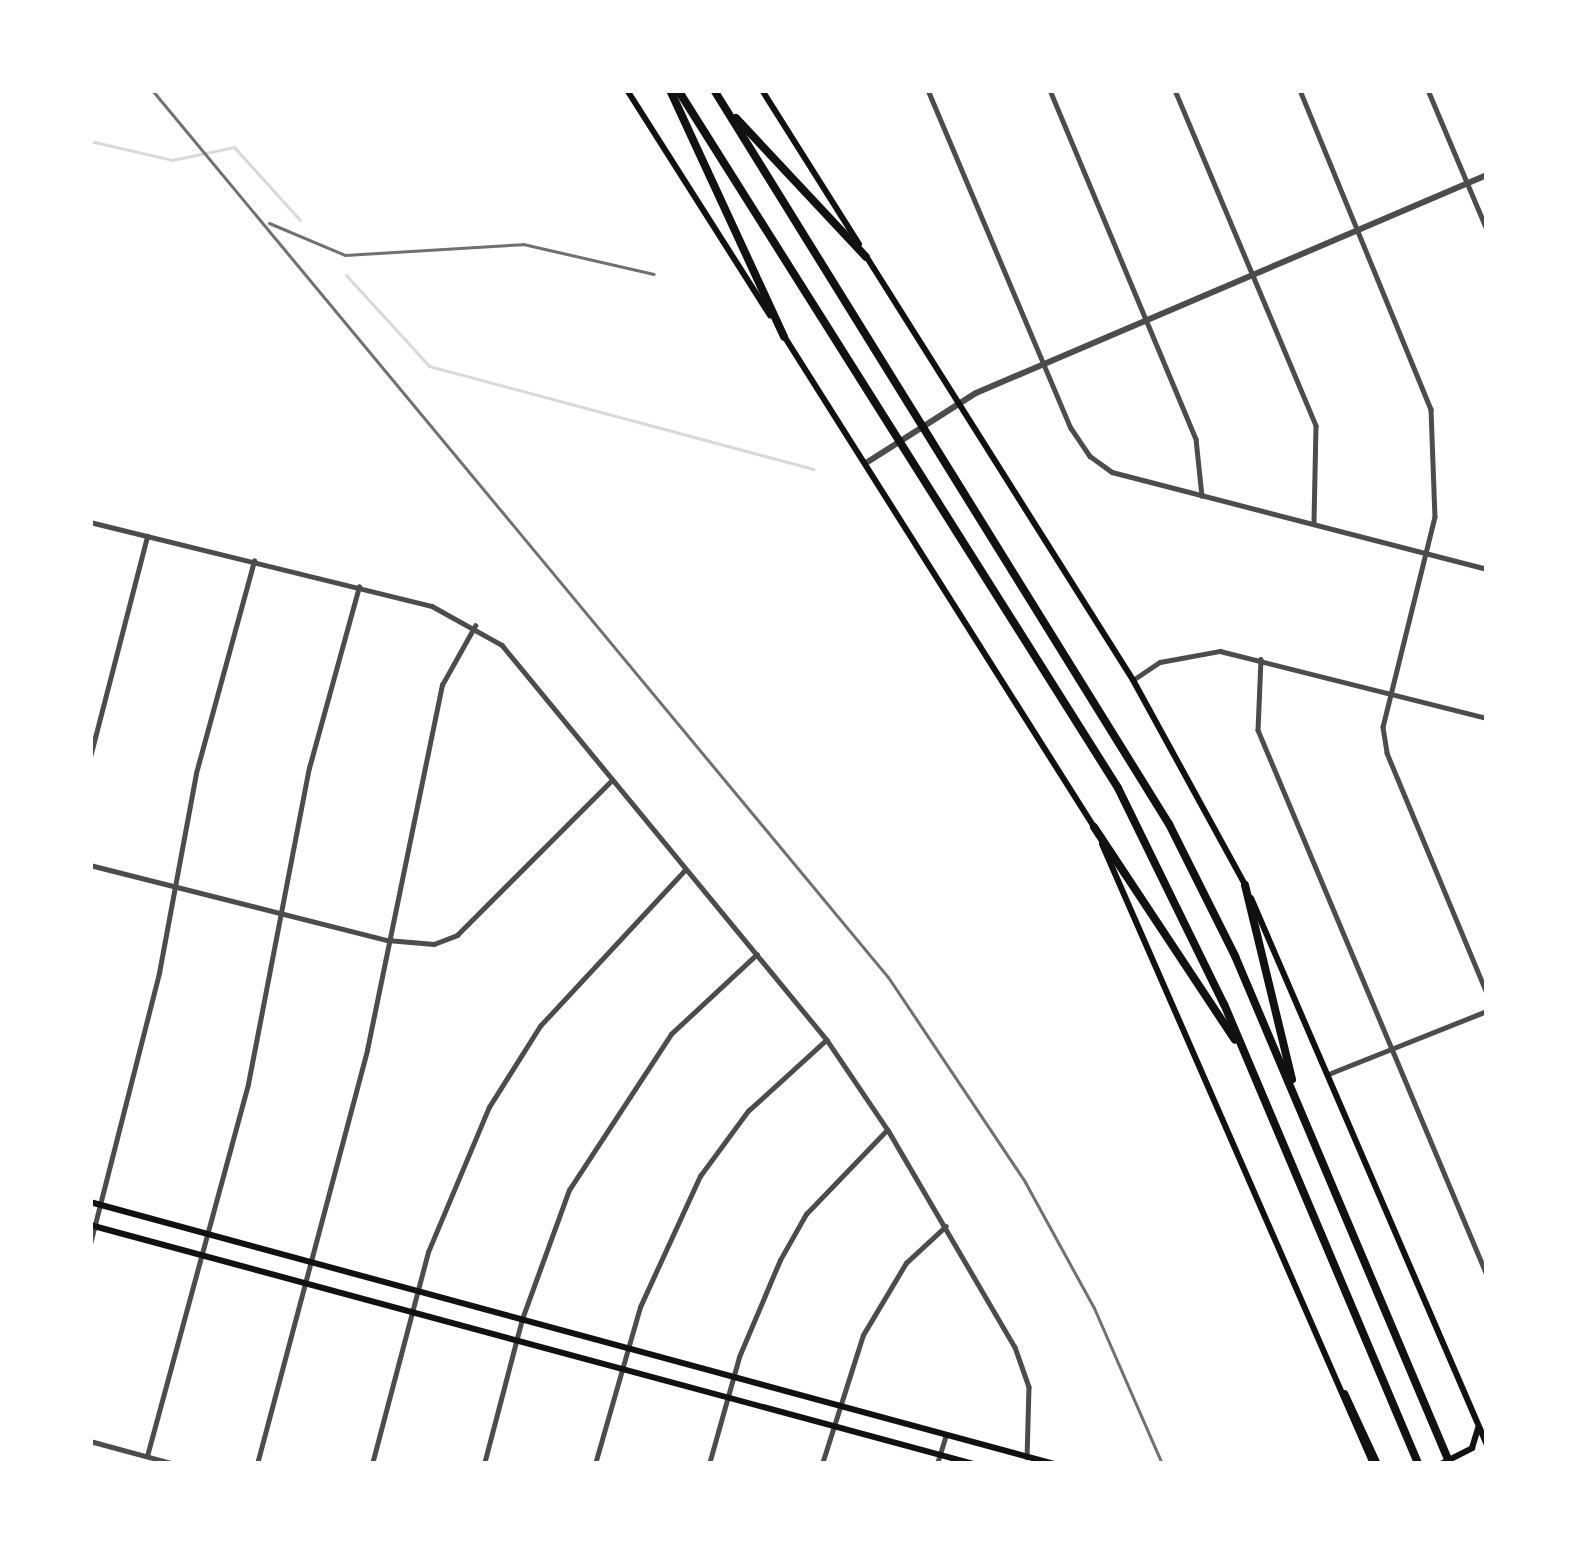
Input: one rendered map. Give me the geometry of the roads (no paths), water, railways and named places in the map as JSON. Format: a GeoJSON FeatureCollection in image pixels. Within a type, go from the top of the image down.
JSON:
{"type":"FeatureCollection","features":[{"type":"Feature","properties":{"kind":"highway"},"geometry":{"type":"LineString","coordinates":[[674,90],[784,337]]}},
{"type":"Feature","properties":{"kind":"highway"},"geometry":{"type":"LineString","coordinates":[[674,90],[1118,788],[1253,1070],[1416,1460]]}},
{"type":"Feature","properties":{"kind":"highway"},"geometry":{"type":"LineString","coordinates":[[714,90],[1168,824],[1298,1103],[1441,1444],[1445,1464]]}},
{"type":"Feature","properties":{"kind":"highway"},"geometry":{"type":"LineString","coordinates":[[724,105],[866,257]]}},
{"type":"Feature","properties":{"kind":"highway"},"geometry":{"type":"LineString","coordinates":[[1094,827],[1253,1070]]}},
{"type":"Feature","properties":{"kind":"highway"},"geometry":{"type":"LineString","coordinates":[[1245,885],[1298,1103]]}},
{"type":"Feature","properties":{"kind":"main road"},"geometry":{"type":"LineString","coordinates":[[627,90],[1094,827],[1159,960],[1375,1464]]}},
{"type":"Feature","properties":{"kind":"main road"},"geometry":{"type":"LineString","coordinates":[[762,90],[1133,680],[1245,885],[1487,1445]]}},
{"type":"Feature","properties":{"kind":"main road"},"geometry":{"type":"LineString","coordinates":[[90,1202],[1054,1464]]}},
{"type":"Feature","properties":{"kind":"main road"},"geometry":{"type":"LineString","coordinates":[[92,1226],[974,1464]]}},
{"type":"Feature","properties":{"kind":"main road"},"geometry":{"type":"LineString","coordinates":[[1445,1464],[1472,1448],[1478,1424]]}},
{"type":"Feature","properties":{"kind":"street"},"geometry":{"type":"LineString","coordinates":[[928,90],[1080,442],[1112,472],[1487,568]]}},
{"type":"Feature","properties":{"kind":"street"},"geometry":{"type":"LineString","coordinates":[[1050,90],[1196,440],[1202,496]]}},
{"type":"Feature","properties":{"kind":"street"},"geometry":{"type":"LineString","coordinates":[[1175,90],[1316,426],[1314,523]]}},
{"type":"Feature","properties":{"kind":"street"},"geometry":{"type":"LineString","coordinates":[[1300,90],[1431,409],[1438,471],[1426,553],[1389,692],[1387,753],[1487,993]]}},
{"type":"Feature","properties":{"kind":"street"},"geometry":{"type":"LineString","coordinates":[[1428,90],[1487,230]]}},
{"type":"Feature","properties":{"kind":"street"},"geometry":{"type":"LineString","coordinates":[[866,463],[959,401],[1487,175]]}},
{"type":"Feature","properties":{"kind":"street"},"geometry":{"type":"LineString","coordinates":[[90,522],[359,587],[475,626],[502,645],[827,1040],[888,1130],[1016,1346],[1029,1387],[1027,1460]]}},
{"type":"Feature","properties":{"kind":"street"},"geometry":{"type":"LineString","coordinates":[[90,758],[147,536]]}},
{"type":"Feature","properties":{"kind":"street"},"geometry":{"type":"LineString","coordinates":[[90,1244],[254,561]]}},
{"type":"Feature","properties":{"kind":"street"},"geometry":{"type":"LineString","coordinates":[[147,1456],[198,1254],[248,1084],[280,912],[359,587]]}},
{"type":"Feature","properties":{"kind":"street"},"geometry":{"type":"LineString","coordinates":[[256,1464],[313,1264],[442,686],[475,626]]}},
{"type":"Feature","properties":{"kind":"street"},"geometry":{"type":"LineString","coordinates":[[1133,680],[1188,656],[1220,651],[1487,718]]}},
{"type":"Feature","properties":{"kind":"street"},"geometry":{"type":"LineString","coordinates":[[1261,659],[1258,730],[1487,1275]]}},
{"type":"Feature","properties":{"kind":"street"},"geometry":{"type":"LineString","coordinates":[[90,865],[387,940],[434,944],[457,935],[612,780]]}},
{"type":"Feature","properties":{"kind":"street"},"geometry":{"type":"LineString","coordinates":[[372,1464],[417,1291],[454,1180],[540,1026],[685,870]]}},
{"type":"Feature","properties":{"kind":"street"},"geometry":{"type":"LineString","coordinates":[[484,1464],[521,1319],[569,1190],[671,1034],[757,954]]}},
{"type":"Feature","properties":{"kind":"street"},"geometry":{"type":"LineString","coordinates":[[1330,1073],[1487,1011]]}},
{"type":"Feature","properties":{"kind":"street"},"geometry":{"type":"LineString","coordinates":[[595,1464],[666,1242],[700,1176],[748,1111],[827,1040]]}},
{"type":"Feature","properties":{"kind":"street"},"geometry":{"type":"LineString","coordinates":[[710,1464],[761,1298],[806,1214],[888,1130]]}},
{"type":"Feature","properties":{"kind":"street"},"geometry":{"type":"LineString","coordinates":[[822,1464],[863,1335],[906,1263],[946,1226]]}},
{"type":"Feature","properties":{"kind":"street"},"geometry":{"type":"LineString","coordinates":[[938,1464],[947,1434]]}},
{"type":"Feature","properties":{"kind":"street"},"geometry":{"type":"LineString","coordinates":[[90,1441],[176,1464]]}},
{"type":"Feature","properties":{"kind":"waterway"},"geometry":{"type":"LineString","coordinates":[[90,141],[172,160],[234,147],[300,220]]}},
{"type":"Feature","properties":{"kind":"waterway"},"geometry":{"type":"LineString","coordinates":[[346,275],[429,366],[813,469]]}},
{"type":"Feature","properties":{"kind":"railway"},"geometry":{"type":"LineString","coordinates":[[152,90],[888,977],[1025,1182],[1094,1308],[1162,1464]]}},
{"type":"Feature","properties":{"kind":"railway"},"geometry":{"type":"LineString","coordinates":[[269,223],[345,255],[523,244],[654,274]]}}]}
